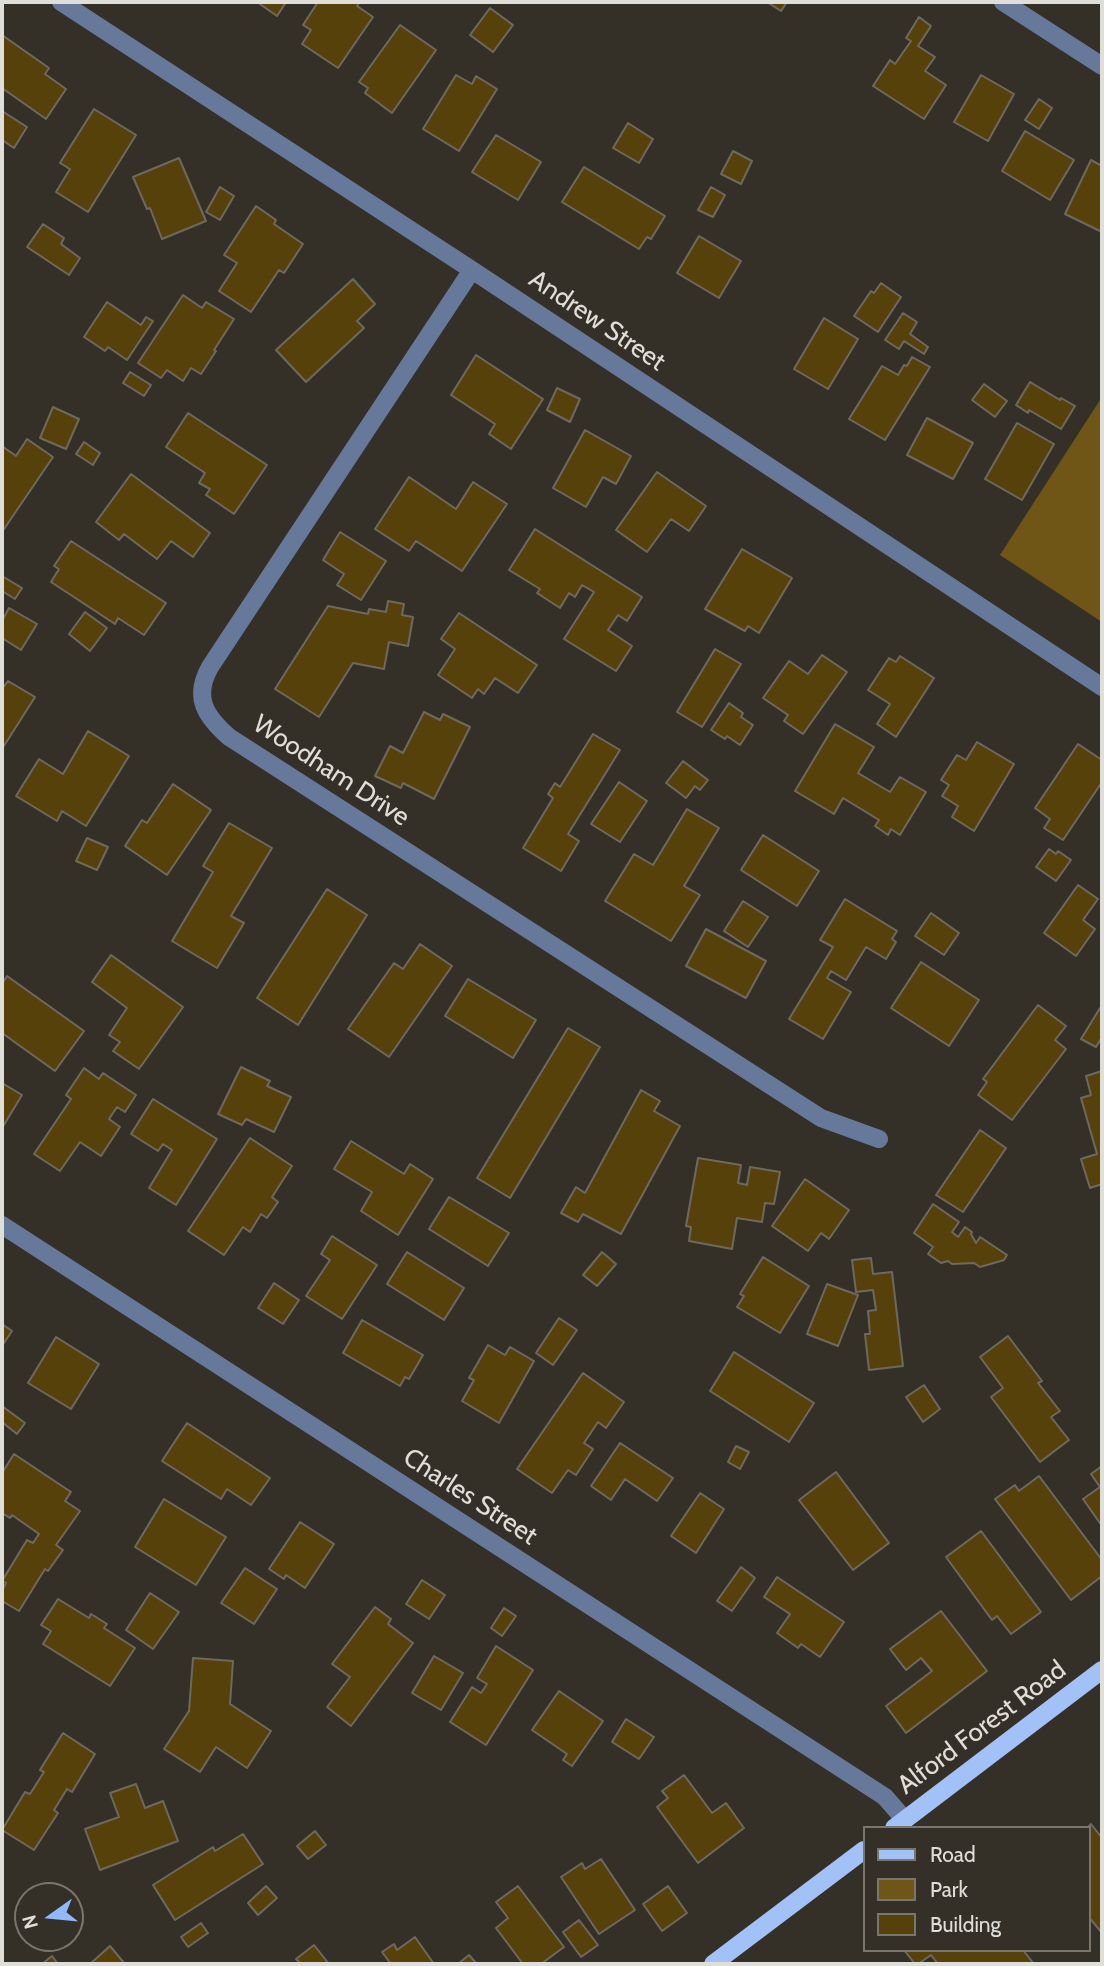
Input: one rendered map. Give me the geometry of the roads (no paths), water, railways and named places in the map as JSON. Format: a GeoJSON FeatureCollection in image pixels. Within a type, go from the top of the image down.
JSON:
{"type":"FeatureCollection","features":[{"type":"Feature","properties":{"kind":"main road","name":"Alford Forest Road"},"geometry":{"type":"LineString","coordinates":[[899,1824],[1102,1670]]}},
{"type":"Feature","properties":{"kind":"main road"},"geometry":{"type":"LineString","coordinates":[[713,1964],[862,1852]]}},
{"type":"Feature","properties":{"kind":"street","name":"Andrew Street"},"geometry":{"type":"LineString","coordinates":[[61,2],[1102,687]]}},
{"type":"Feature","properties":{"kind":"street"},"geometry":{"type":"LineString","coordinates":[[1003,2],[1102,66]]}},
{"type":"Feature","properties":{"kind":"street","name":"Woodham Drive"},"geometry":{"type":"LineString","coordinates":[[472,270],[210,667],[203,680],[201,693],[205,709],[215,724],[229,737],[809,1111],[878,1139]]}},
{"type":"Feature","properties":{"kind":"street","name":"Charles Street"},"geometry":{"type":"LineString","coordinates":[[2,1225],[885,1797],[899,1824]]}}]}
